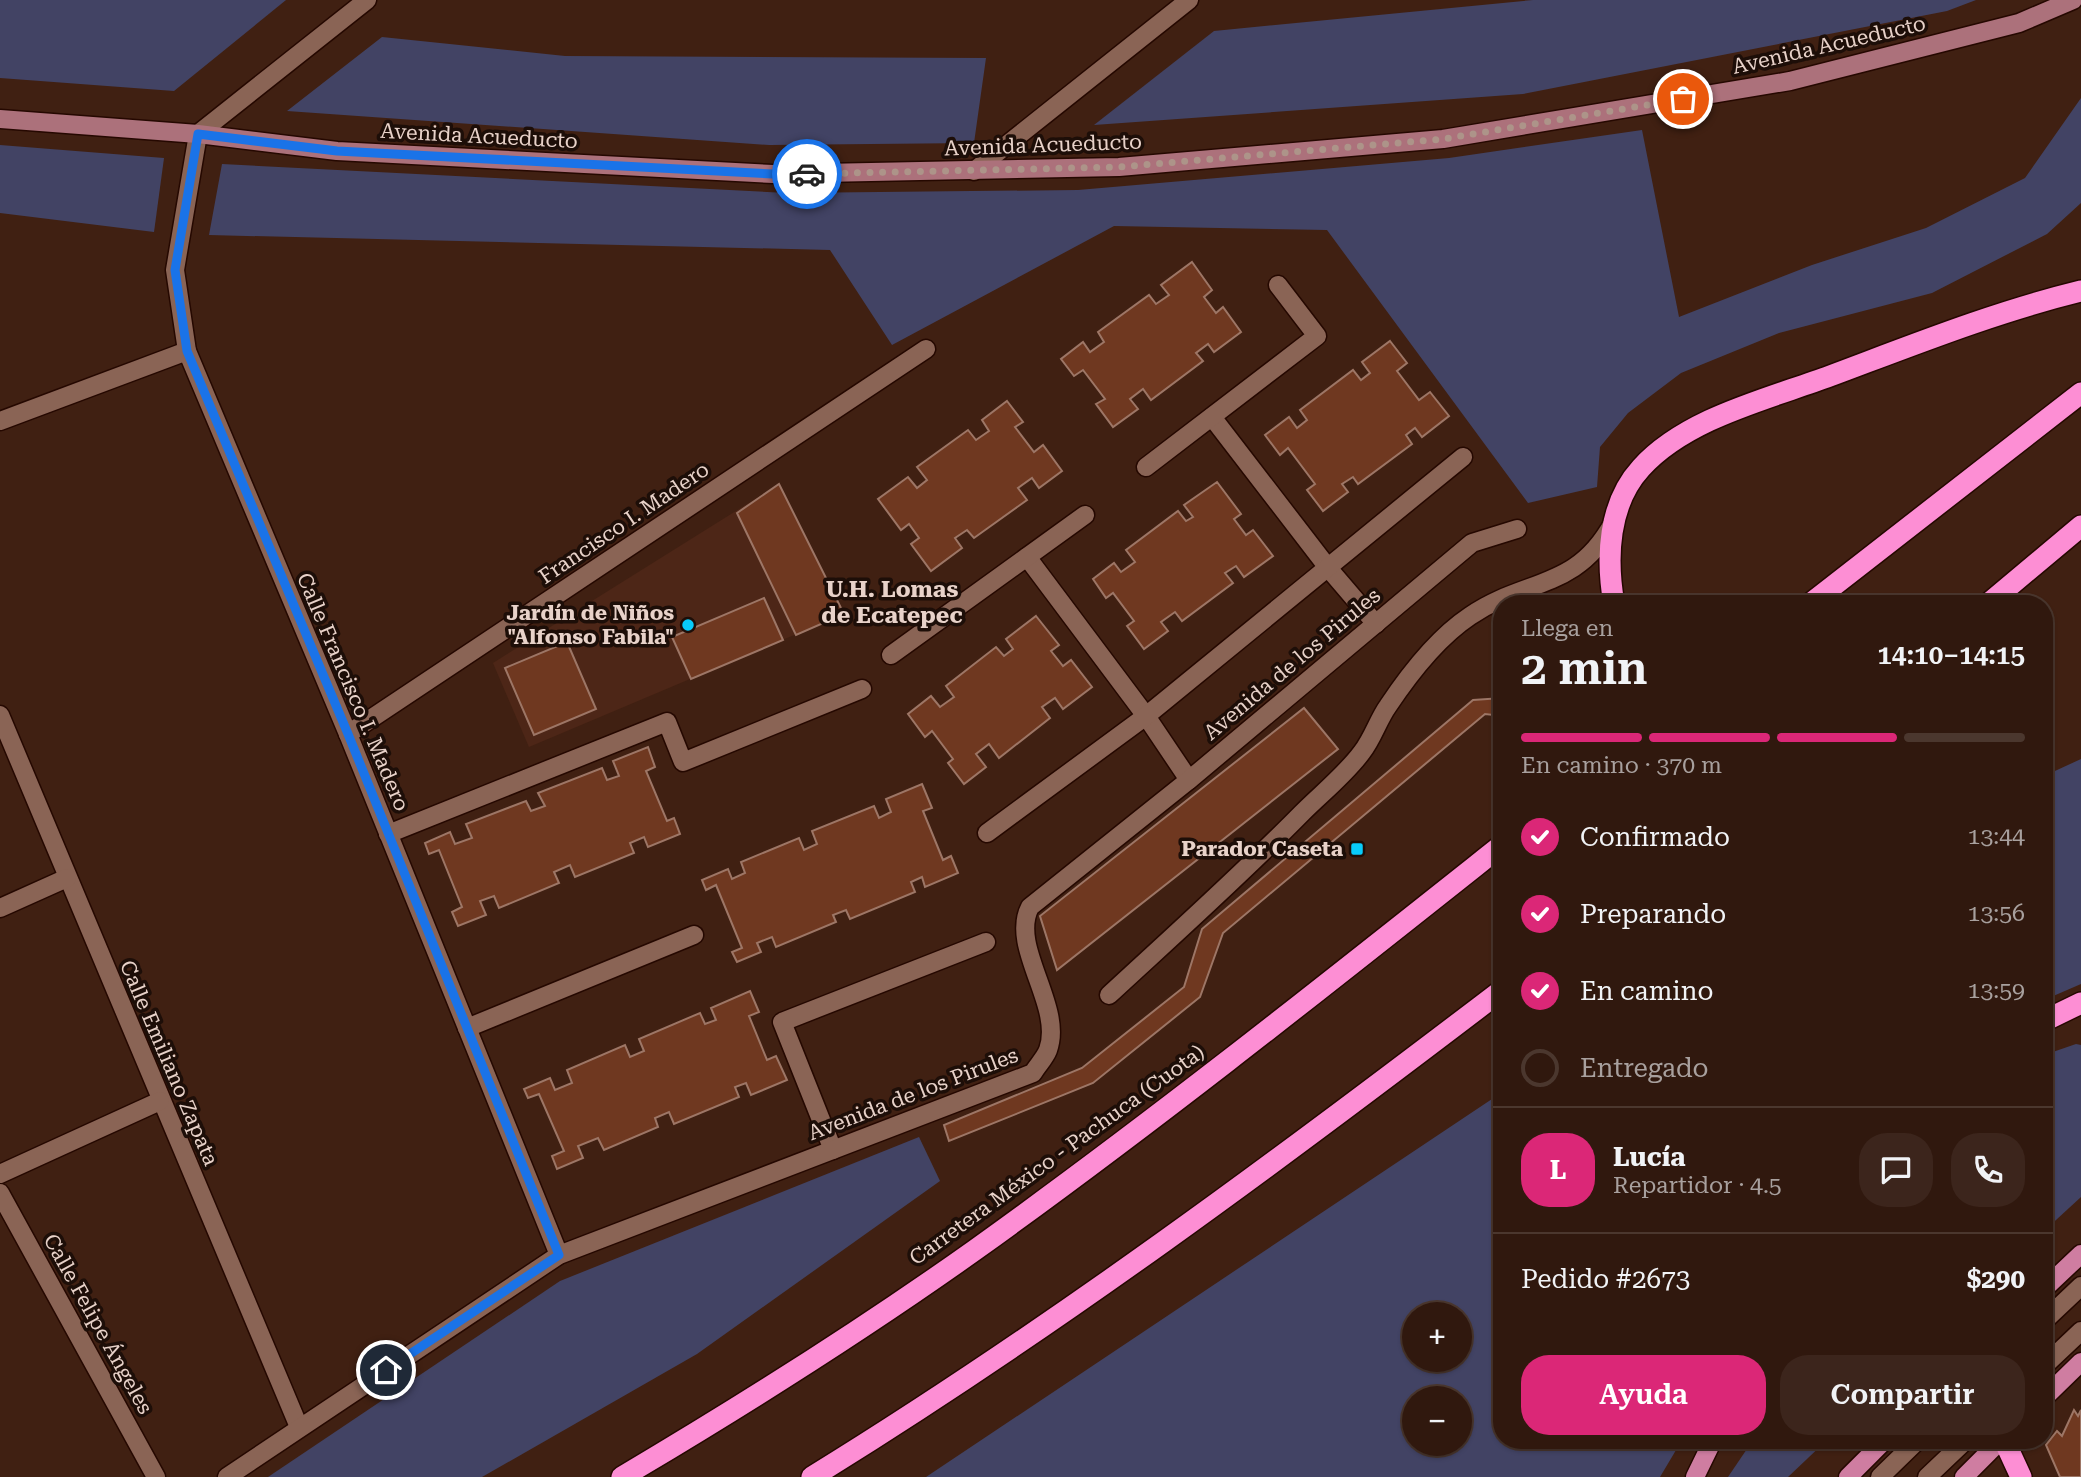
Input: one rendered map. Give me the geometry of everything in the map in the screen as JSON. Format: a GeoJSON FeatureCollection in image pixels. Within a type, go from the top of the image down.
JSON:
{"type":"FeatureCollection","features":[{"type":"Feature","properties":{"kind":"highway"},"geometry":{"type":"LineString","coordinates":[[1613,595],[1609,551],[1614,520],[1625,491],[1639,470],[1678,436],[1709,421],[2026,304],[2081,291]]}},
{"type":"Feature","properties":{"kind":"highway"},"geometry":{"type":"LineString","coordinates":[[1822,595],[2081,393]]}},
{"type":"Feature","properties":{"kind":"highway"},"geometry":{"type":"LineString","coordinates":[[1999,595],[2081,526]]}},
{"type":"Feature","properties":{"kind":"highway","name":"Carretera México - Pachuca (Cuota)"},"geometry":{"type":"LineString","coordinates":[[622,1477],[797,1369],[973,1251],[1187,1092],[1493,852]]}},
{"type":"Feature","properties":{"kind":"highway"},"geometry":{"type":"LineString","coordinates":[[812,1477],[932,1404],[1250,1181],[1493,997]]}},
{"type":"Feature","properties":{"kind":"highway"},"geometry":{"type":"LineString","coordinates":[[2053,1017],[2078,1006]]}},
{"type":"Feature","properties":{"kind":"highway"},"geometry":{"type":"LineString","coordinates":[[2007,1449],[2021,1477]]}},
{"type":"Feature","properties":{"kind":"main road"},"geometry":{"type":"LineString","coordinates":[[2053,1280],[2081,1254]]}},
{"type":"Feature","properties":{"kind":"main road"},"geometry":{"type":"LineString","coordinates":[[2053,1389],[2077,1365]]}},
{"type":"Feature","properties":{"kind":"main road"},"geometry":{"type":"LineString","coordinates":[[1695,1477],[1709,1449]]}},
{"type":"Feature","properties":{"kind":"main road"},"geometry":{"type":"LineString","coordinates":[[1847,1477],[1876,1449]]}},
{"type":"Feature","properties":{"kind":"main road"},"geometry":{"type":"LineString","coordinates":[[1964,1477],[1994,1449]]}},
{"type":"Feature","properties":{"kind":"street"},"geometry":{"type":"LineString","coordinates":[[198,134],[367,0]]}},
{"type":"Feature","properties":{"kind":"street"},"geometry":{"type":"LineString","coordinates":[[974,170],[1189,0]]}},
{"type":"Feature","properties":{"kind":"street","name":"Avenida Acueducto"},"geometry":{"type":"LineString","coordinates":[[0,119],[198,134],[337,151],[773,174],[1119,167],[1443,139],[1790,82],[2019,23],[2073,0]]}},
{"type":"Feature","properties":{"kind":"street","name":"Calle Francisco I. Madero"},"geometry":{"type":"LineString","coordinates":[[198,134],[175,270],[187,351],[348,734],[559,1255]]}},
{"type":"Feature","properties":{"kind":"street"},"geometry":{"type":"LineString","coordinates":[[1146,467],[1317,336],[1278,285]]}},
{"type":"Feature","properties":{"kind":"street","name":"Francisco I. Madero"},"geometry":{"type":"LineString","coordinates":[[348,734],[926,349]]}},
{"type":"Feature","properties":{"kind":"street"},"geometry":{"type":"LineString","coordinates":[[0,421],[187,351]]}},
{"type":"Feature","properties":{"kind":"street"},"geometry":{"type":"LineString","coordinates":[[1212,417],[1329,569],[1376,624]]}},
{"type":"Feature","properties":{"kind":"street"},"geometry":{"type":"LineString","coordinates":[[987,833],[1146,716],[1463,457]]}},
{"type":"Feature","properties":{"kind":"street"},"geometry":{"type":"LineString","coordinates":[[891,655],[1085,515]]}},
{"type":"Feature","properties":{"kind":"street"},"geometry":{"type":"LineString","coordinates":[[1513,595],[1563,576],[1581,564],[1595,552],[1614,520]]}},
{"type":"Feature","properties":{"kind":"street","name":"Avenida de los Pirules"},"geometry":{"type":"LineString","coordinates":[[227,1477],[559,1255],[1032,1073],[1048,1051],[1051,1029],[1027,938],[1026,915],[1037,900],[1189,780],[1472,543],[1517,529]]}},
{"type":"Feature","properties":{"kind":"street"},"geometry":{"type":"LineString","coordinates":[[1027,557],[1146,716],[1189,780]]}},
{"type":"Feature","properties":{"kind":"street"},"geometry":{"type":"LineString","coordinates":[[1110,995],[1286,830],[1362,752],[1388,706],[1430,651],[1449,632],[1493,603]]}},
{"type":"Feature","properties":{"kind":"street"},"geometry":{"type":"LineString","coordinates":[[388,834],[667,722],[683,762],[862,690]]}},
{"type":"Feature","properties":{"kind":"street","name":"Calle Emiliano Zapata"},"geometry":{"type":"LineString","coordinates":[[0,715],[299,1427]]}},
{"type":"Feature","properties":{"kind":"street"},"geometry":{"type":"LineString","coordinates":[[0,908],[67,878]]}},
{"type":"Feature","properties":{"kind":"street"},"geometry":{"type":"LineString","coordinates":[[467,1028],[694,935]]}},
{"type":"Feature","properties":{"kind":"street"},"geometry":{"type":"LineString","coordinates":[[833,1150],[782,1022],[986,942]]}},
{"type":"Feature","properties":{"kind":"street"},"geometry":{"type":"LineString","coordinates":[[0,1174],[160,1101]]}},
{"type":"Feature","properties":{"kind":"street","name":"Calle Felipe Ángeles"},"geometry":{"type":"LineString","coordinates":[[0,1193],[156,1477]]}},
{"type":"Feature","properties":{"kind":"street"},"geometry":{"type":"LineString","coordinates":[[2053,1312],[2081,1286]]}},
{"type":"Feature","properties":{"kind":"street"},"geometry":{"type":"LineString","coordinates":[[2053,1357],[2081,1331]]}},
{"type":"Feature","properties":{"kind":"street"},"geometry":{"type":"LineString","coordinates":[[1880,1477],[1908,1449]]}},
{"type":"Feature","properties":{"kind":"street"},"geometry":{"type":"LineString","coordinates":[[1928,1476],[1956,1449]]}},
{"type":"Feature","properties":{"kind":"shaded area"},"geometry":{"type":"Polygon","coordinates":[[[0,0],[286,0],[174,91],[0,78],[0,0]]]}},
{"type":"Feature","properties":{"kind":"shaded area"},"geometry":{"type":"Polygon","coordinates":[[[1533,0],[1976,0],[1947,11],[1523,94],[1094,125],[1214,31],[1533,0]]]}},
{"type":"Feature","properties":{"kind":"shaded area"},"geometry":{"type":"Polygon","coordinates":[[[382,37],[565,56],[986,58],[974,143],[769,145],[287,111],[382,37]]]}},
{"type":"Feature","properties":{"kind":"shaded area"},"geometry":{"type":"Polygon","coordinates":[[[2081,98],[2081,203],[2047,234],[1932,293],[1779,333],[1681,373],[1628,413],[1600,447],[1597,487],[1528,503],[1327,230],[1114,226],[892,345],[830,250],[209,235],[222,164],[787,193],[1078,190],[1449,158],[1642,130],[1679,317],[1812,265],[1926,228],[2025,178],[2081,98]]]}},
{"type":"Feature","properties":{"kind":"shaded area"},"geometry":{"type":"Polygon","coordinates":[[[0,145],[164,158],[154,232],[0,213],[0,145]]]}},
{"type":"Feature","properties":{"kind":"shaded area","name":"Jardín de Niños \"Alfonso Fabila\""},"geometry":{"type":"Polygon","coordinates":[[[779,484],[844,614],[529,747],[493,663],[779,484]]]}},
{"type":"Feature","properties":{"kind":"shaded area"},"geometry":{"type":"Polygon","coordinates":[[[2081,759],[2081,984],[2053,996],[2053,772],[2081,759]]]}},
{"type":"Feature","properties":{"kind":"shaded area"},"geometry":{"type":"Polygon","coordinates":[[[2076,1044],[2081,1045],[2081,1197],[2053,1223],[2053,1052],[2076,1044]]]}},
{"type":"Feature","properties":{"kind":"shaded area"},"geometry":{"type":"Polygon","coordinates":[[[1493,1098],[1493,1449],[1677,1449],[1660,1477],[926,1477],[1493,1098]]]}},
{"type":"Feature","properties":{"kind":"shaded area"},"geometry":{"type":"Polygon","coordinates":[[[919,1137],[940,1181],[697,1354],[482,1477],[268,1477],[560,1281],[919,1137]]]}},
{"type":"Feature","properties":{"kind":"shaded area"},"geometry":{"type":"Polygon","coordinates":[[[1747,1449],[1818,1449],[1788,1477],[1728,1477],[1747,1449]]]}},
{"type":"Feature","properties":{"kind":"building"},"geometry":{"type":"Polygon","coordinates":[[[1192,262],[1212,290],[1204,297],[1216,313],[1223,307],[1241,332],[1214,352],[1208,344],[1196,353],[1203,361],[1151,400],[1143,389],[1130,399],[1138,409],[1113,427],[1096,404],[1105,399],[1083,370],[1074,376],[1061,359],[1083,342],[1090,352],[1104,342],[1098,332],[1149,295],[1156,304],[1169,295],[1161,285],[1192,262]]]}},
{"type":"Feature","properties":{"kind":"building"},"geometry":{"type":"Polygon","coordinates":[[[1390,341],[1407,363],[1397,371],[1419,400],[1430,392],[1449,416],[1422,437],[1415,428],[1406,435],[1412,444],[1358,484],[1353,477],[1342,484],[1348,492],[1323,511],[1307,490],[1315,484],[1288,448],[1280,455],[1265,435],[1289,417],[1297,428],[1307,420],[1300,410],[1353,370],[1361,380],[1370,373],[1362,362],[1390,341]]]}},
{"type":"Feature","properties":{"kind":"building"},"geometry":{"type":"Polygon","coordinates":[[[1007,401],[1023,422],[1015,427],[1034,452],[1043,445],[1062,471],[1039,488],[1032,478],[1018,488],[1027,500],[974,538],[967,530],[955,538],[962,548],[931,571],[911,544],[919,538],[909,524],[901,530],[878,499],[908,477],[917,488],[927,480],[917,467],[968,430],[976,440],[989,431],[982,420],[1007,401]]]}},
{"type":"Feature","properties":{"kind":"building"},"geometry":{"type":"Polygon","coordinates":[[[1217,482],[1241,514],[1234,519],[1246,535],[1253,530],[1273,556],[1244,577],[1236,566],[1225,573],[1233,583],[1182,621],[1175,612],[1161,622],[1168,631],[1144,649],[1127,626],[1134,621],[1113,593],[1106,598],[1093,579],[1114,563],[1121,572],[1135,562],[1126,550],[1178,511],[1186,521],[1193,517],[1184,505],[1217,482]]]}},
{"type":"Feature","properties":{"kind":"building"},"geometry":{"type":"Polygon","coordinates":[[[779,484],[844,614],[796,635],[737,513],[779,484]]]}},
{"type":"Feature","properties":{"kind":"building"},"geometry":{"type":"Polygon","coordinates":[[[764,598],[783,640],[691,679],[672,637],[764,598]]]}},
{"type":"Feature","properties":{"kind":"building"},"geometry":{"type":"Polygon","coordinates":[[[1036,616],[1059,645],[1051,651],[1063,666],[1071,660],[1092,687],[1063,709],[1055,698],[1042,707],[1050,718],[999,758],[989,744],[976,754],[986,767],[964,784],[948,763],[953,759],[932,731],[925,737],[908,714],[931,696],[940,707],[954,697],[946,686],[996,647],[1004,656],[1013,649],[1006,639],[1036,616]]]}},
{"type":"Feature","properties":{"kind":"building"},"geometry":{"type":"Polygon","coordinates":[[[567,642],[596,709],[534,735],[505,668],[567,642]]]}},
{"type":"Feature","properties":{"kind":"building"},"geometry":{"type":"Polygon","coordinates":[[[1493,699],[1493,715],[1485,714],[1223,933],[1200,997],[1093,1083],[949,1141],[944,1125],[1082,1068],[1184,987],[1202,929],[1473,700],[1493,699]]]}},
{"type":"Feature","properties":{"kind":"building"},"geometry":{"type":"Polygon","coordinates":[[[1304,708],[1338,749],[1057,970],[1040,916],[1304,708]]]}},
{"type":"Feature","properties":{"kind":"building"},"geometry":{"type":"Polygon","coordinates":[[[648,747],[655,767],[646,771],[667,821],[674,818],[680,834],[648,847],[644,837],[630,843],[634,853],[575,877],[570,865],[554,872],[559,883],[499,908],[494,896],[480,901],[486,915],[458,926],[452,912],[462,907],[439,850],[429,854],[425,843],[450,832],[455,844],[472,838],[466,824],[526,801],[531,811],[545,806],[538,793],[602,768],[607,780],[619,776],[613,761],[648,747]]]}},
{"type":"Feature","properties":{"kind":"building"},"geometry":{"type":"Polygon","coordinates":[[[922,784],[932,808],[923,811],[943,860],[951,856],[958,873],[925,887],[922,877],[911,882],[915,892],[850,919],[846,910],[833,915],[836,922],[776,947],[772,937],[757,943],[761,952],[737,962],[732,952],[742,948],[716,885],[706,890],[702,880],[728,869],[732,879],[745,873],[741,862],[799,838],[804,850],[817,844],[812,831],[874,806],[879,818],[891,812],[886,799],[922,784]]]}},
{"type":"Feature","properties":{"kind":"building"},"geometry":{"type":"Polygon","coordinates":[[[750,991],[759,1012],[749,1016],[767,1060],[776,1056],[787,1080],[751,1095],[746,1083],[735,1087],[739,1097],[674,1124],[669,1112],[655,1118],[658,1127],[604,1150],[598,1138],[578,1146],[583,1158],[557,1169],[552,1156],[564,1151],[539,1094],[528,1098],[524,1089],[550,1078],[555,1090],[572,1083],[567,1070],[625,1045],[630,1057],[644,1051],[639,1039],[700,1013],[705,1024],[716,1020],[711,1008],[750,991]]]}},
{"type":"Feature","properties":{"kind":"building"},"geometry":{"type":"Polygon","coordinates":[[[2074,1410],[2078,1416],[2081,1410],[2081,1477],[2060,1477],[2048,1449],[2053,1449],[2053,1436],[2057,1431],[2062,1436],[2074,1410]]]}},
{"type":"Feature","properties":{"kind":"way so far"},"geometry":{"type":"LineString","coordinates":[[807,174],[1119,167],[1443,139],[1683,99]]}},
{"type":"Feature","properties":{"kind":"place","name":"Jardín de Niños \"Alfonso Fabila\""},"geometry":{"type":"Point","coordinates":[688,625]}},
{"type":"Feature","properties":{"kind":"place","name":"Parador Caseta"},"geometry":{"type":"Point","coordinates":[1357,849]}},
{"type":"Feature","properties":{"kind":"district","name":"U.H. Lomas de Ecatepec"},"geometry":{"type":"Point","coordinates":[892,602]}},
{"type":"Feature","properties":{"kind":"route"},"geometry":{"type":"LineString","coordinates":[[386,1370],[559,1255],[348,734],[187,351],[175,270],[198,134],[337,151],[807,174]]}}]}
